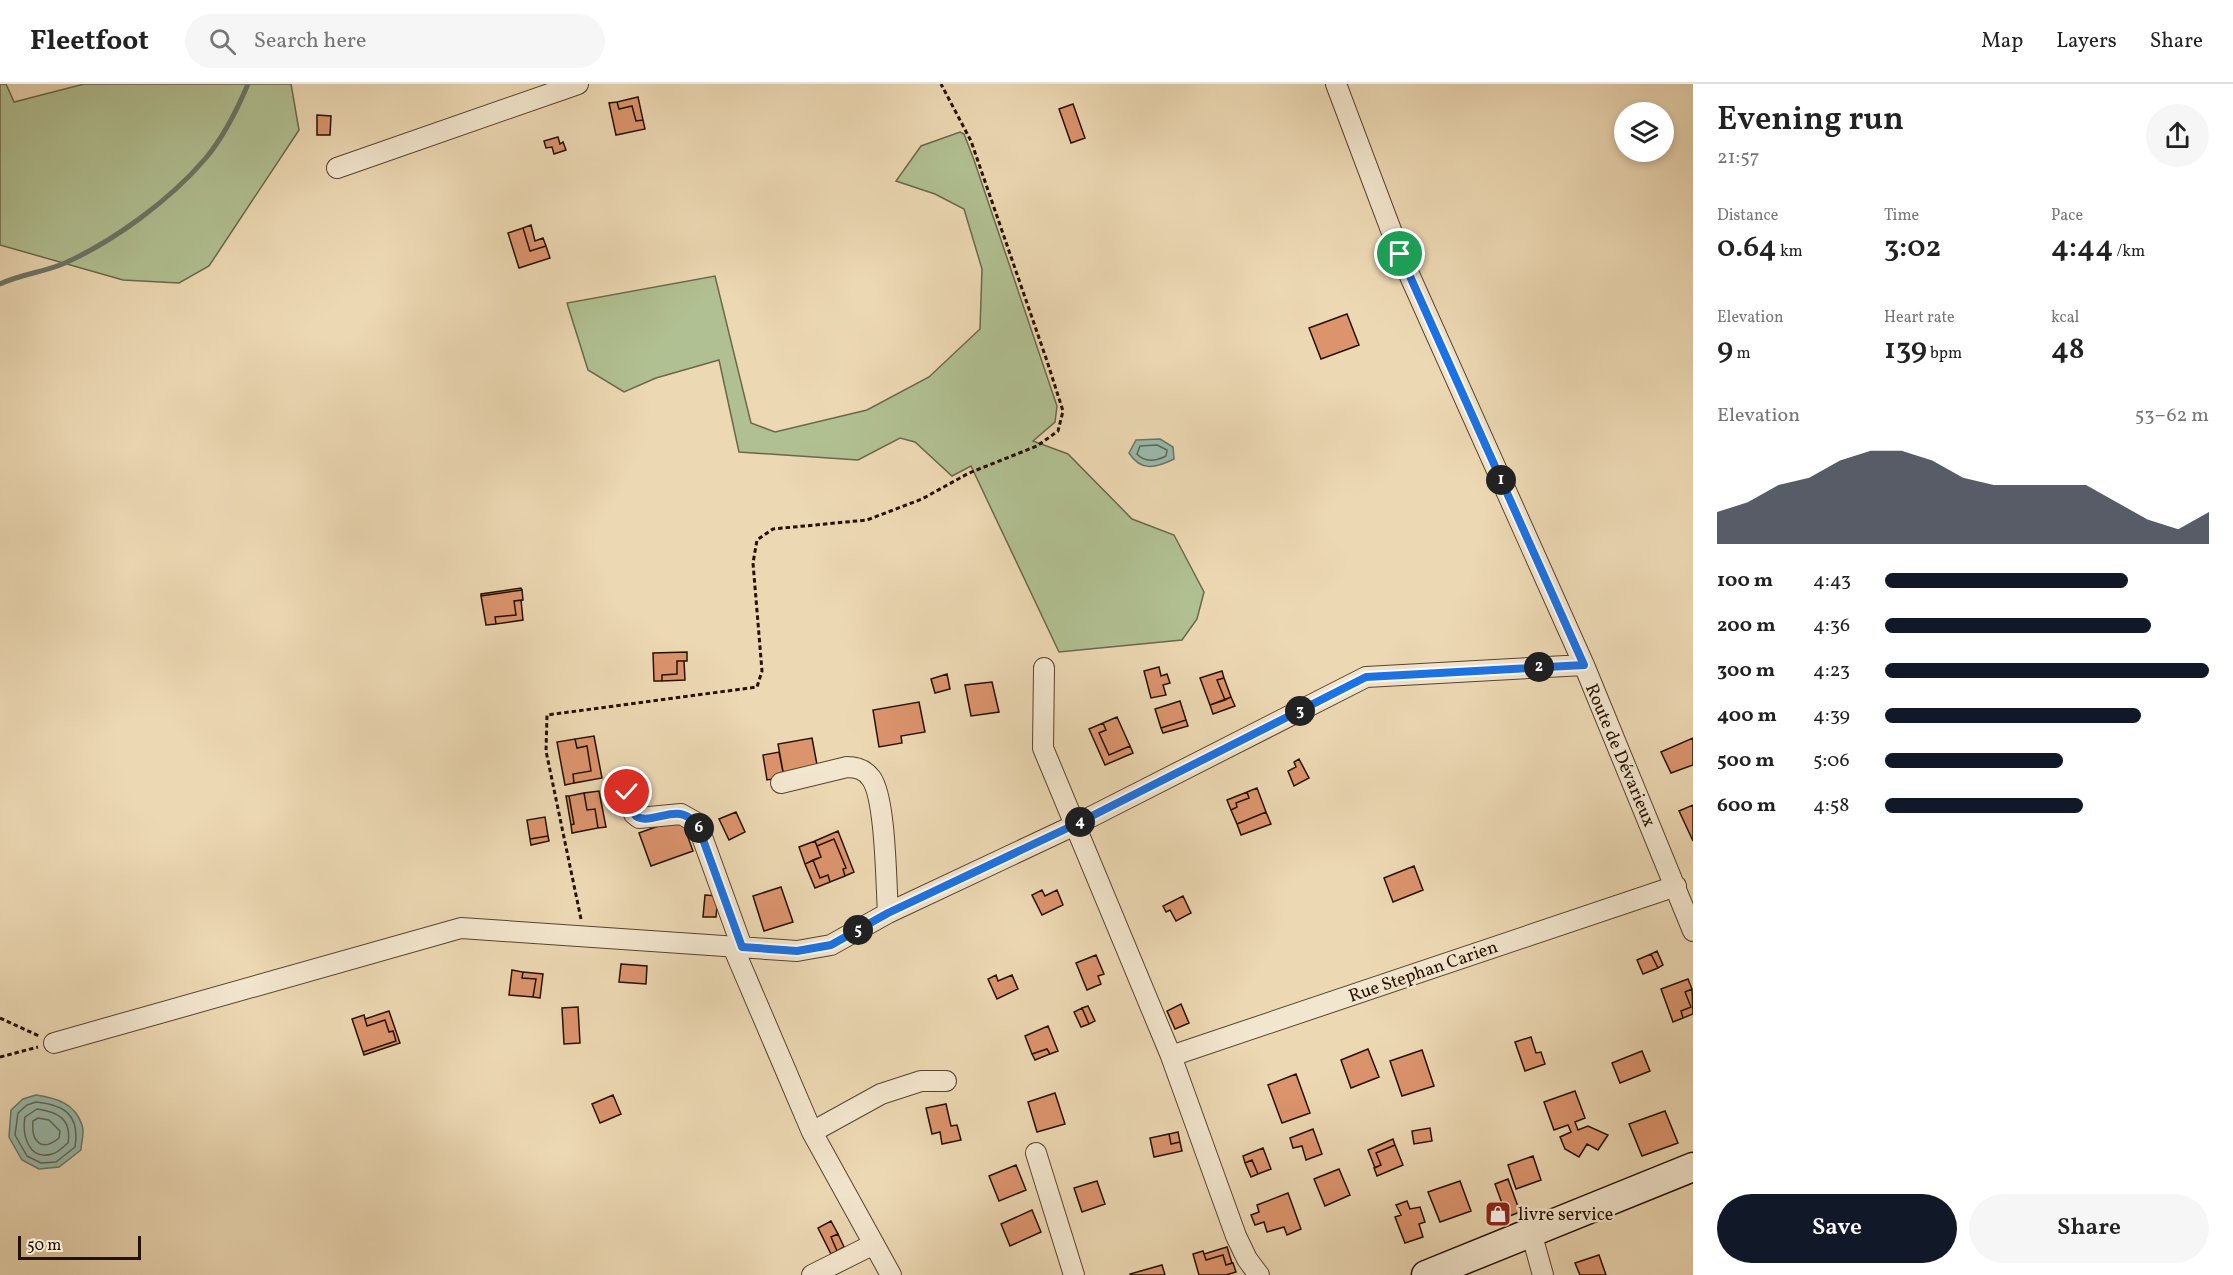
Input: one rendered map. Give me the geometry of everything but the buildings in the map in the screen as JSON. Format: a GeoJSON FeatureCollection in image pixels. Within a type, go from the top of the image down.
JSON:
{"type":"FeatureCollection","features":[{"type":"Feature","properties":{"kind":"main road"},"geometry":{"type":"LineString","coordinates":[[1426,1275],[1693,1167]]}},
{"type":"Feature","properties":{"kind":"street"},"geometry":{"type":"LineString","coordinates":[[337,168],[578,84]]}},
{"type":"Feature","properties":{"kind":"street","name":"Route de Dévarieux"},"geometry":{"type":"LineString","coordinates":[[1336,84],[1400,254],[1584,665],[1683,893],[1693,931]]}},
{"type":"Feature","properties":{"kind":"street"},"geometry":{"type":"LineString","coordinates":[[54,1042],[461,928],[797,951],[823,947],[831,945],[888,913],[1074,825],[1366,677],[1584,665]]}},
{"type":"Feature","properties":{"kind":"street"},"geometry":{"type":"LineString","coordinates":[[1044,668],[1043,748],[1171,1056],[1236,1236],[1247,1259],[1259,1275]]}},
{"type":"Feature","properties":{"kind":"street"},"geometry":{"type":"LineString","coordinates":[[781,783],[847,766],[864,770],[872,779],[881,803],[888,913]]}},
{"type":"Feature","properties":{"kind":"street"},"geometry":{"type":"LineString","coordinates":[[627,792],[634,814],[639,818],[645,819],[674,813],[691,818],[697,823],[737,947],[812,1132],[891,1275]]}},
{"type":"Feature","properties":{"kind":"street","name":"Rue Stephan Carien"},"geometry":{"type":"LineString","coordinates":[[1171,1056],[1683,893]]}},
{"type":"Feature","properties":{"kind":"street"},"geometry":{"type":"LineString","coordinates":[[812,1132],[881,1094],[921,1081],[946,1081]]}},
{"type":"Feature","properties":{"kind":"street"},"geometry":{"type":"LineString","coordinates":[[1036,1153],[1074,1275]]}},
{"type":"Feature","properties":{"kind":"street"},"geometry":{"type":"LineString","coordinates":[[1531,1233],[1543,1275]]}},
{"type":"Feature","properties":{"kind":"street"},"geometry":{"type":"LineString","coordinates":[[812,1275],[874,1244]]}},
{"type":"Feature","properties":{"kind":"path"},"geometry":{"type":"LineString","coordinates":[[585,937],[546,751],[547,715],[757,687],[762,671],[753,563],[757,540],[773,529],[867,520],[922,499],[969,473],[1037,446],[1058,431],[1063,411],[1047,361],[971,141],[941,84]]}},
{"type":"Feature","properties":{"kind":"path"},"geometry":{"type":"LineString","coordinates":[[0,1018],[54,1042]]}},
{"type":"Feature","properties":{"kind":"path"},"geometry":{"type":"LineString","coordinates":[[0,1057],[54,1042]]}},
{"type":"Feature","properties":{"kind":"green space"},"geometry":{"type":"Polygon","coordinates":[[[0,84],[6,84],[14,102],[84,84],[291,84],[299,130],[209,266],[179,283],[123,280],[0,245],[0,84]]]}},
{"type":"Feature","properties":{"kind":"green space"},"geometry":{"type":"Polygon","coordinates":[[[960,132],[964,134],[974,160],[1057,406],[1055,422],[1033,441],[1068,454],[1132,519],[1174,535],[1204,592],[1197,619],[1182,640],[1059,652],[971,466],[952,476],[915,442],[900,438],[858,460],[739,452],[719,360],[656,378],[624,392],[588,370],[567,303],[715,276],[751,423],[775,432],[867,410],[929,377],[980,329],[982,269],[964,209],[935,194],[896,181],[921,146],[960,132]]]}},
{"type":"Feature","properties":{"kind":"water"},"geometry":{"type":"Polygon","coordinates":[[[1160,439],[1173,447],[1174,459],[1161,465],[1144,466],[1129,453],[1136,440],[1160,439]]]}},
{"type":"Feature","properties":{"kind":"water"},"geometry":{"type":"Polygon","coordinates":[[[36,1095],[57,1100],[70,1107],[75,1111],[83,1128],[81,1150],[59,1167],[39,1169],[22,1160],[9,1137],[11,1110],[23,1099],[36,1095]]]}},
{"type":"Feature","properties":{"kind":"waterway"},"geometry":{"type":"LineString","coordinates":[[0,284],[57,266],[84,254],[122,231],[158,204],[212,151],[248,84]]}},
{"type":"Feature","properties":{"kind":"place","name":"livre service"},"geometry":{"type":"Point","coordinates":[1498,1214]}},
{"type":"Feature","properties":{"kind":"route"},"geometry":{"type":"LineString","coordinates":[[627,792],[634,814],[639,818],[645,819],[674,813],[691,818],[697,823],[742,947],[797,951],[815,949],[831,945],[888,913],[1074,825],[1366,677],[1584,665],[1400,254]]}}]}
